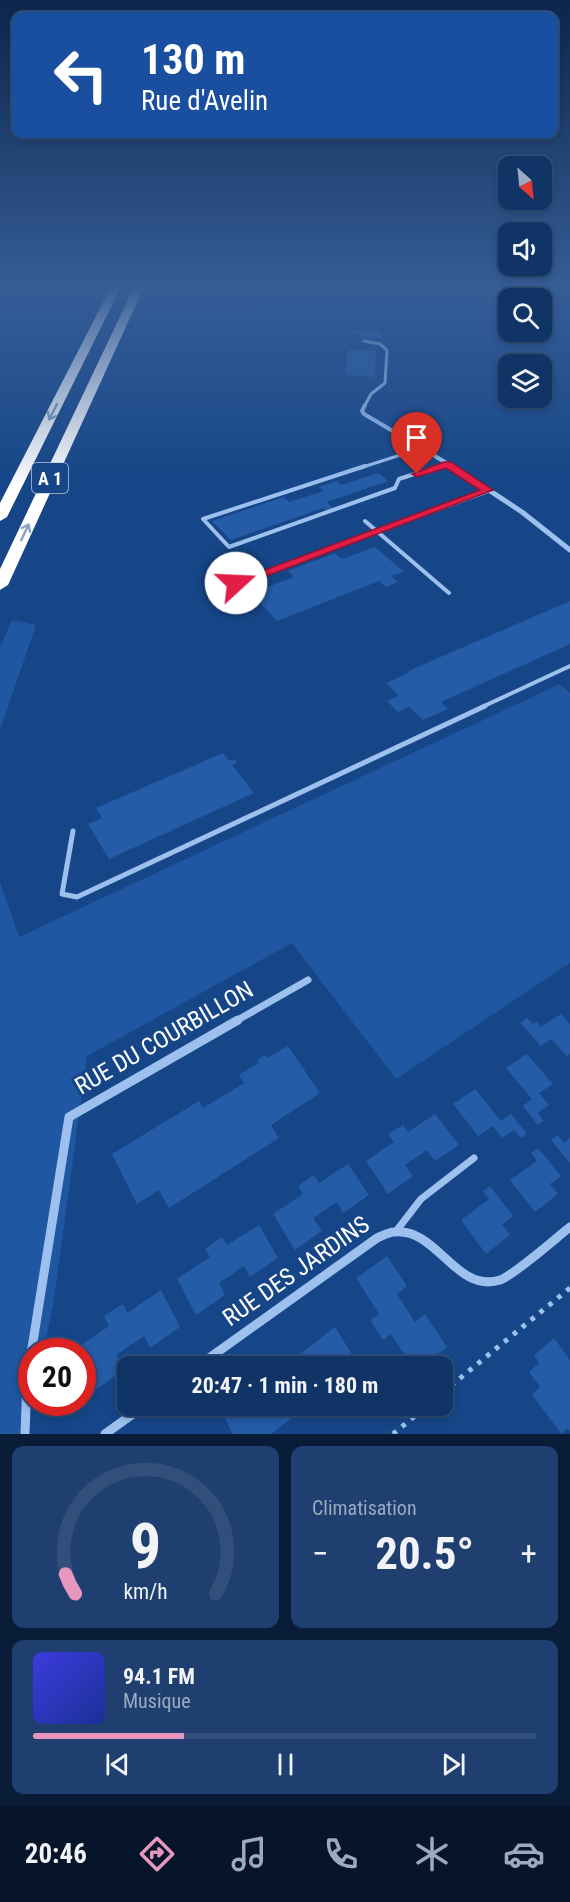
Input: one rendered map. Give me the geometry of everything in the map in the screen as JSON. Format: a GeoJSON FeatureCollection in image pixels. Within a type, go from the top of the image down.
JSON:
{"type":"FeatureCollection","features":[{"type":"Feature","properties":{"kind":"highway","name":"A 1"},"geometry":{"type":"LineString","coordinates":[[0,517],[83,352]]}},
{"type":"Feature","properties":{"kind":"highway","name":"A 1"},"geometry":{"type":"LineString","coordinates":[[0,585],[109,352]]}},
{"type":"Feature","properties":{"kind":"street"},"geometry":{"type":"LineString","coordinates":[[365,405],[362,411],[364,414],[488,490],[570,549]]}},
{"type":"Feature","properties":{"kind":"street","name":"RUE DU COURBILLON"},"geometry":{"type":"LineString","coordinates":[[25,1434],[27,1379],[69,1117],[308,980]]}},
{"type":"Feature","properties":{"kind":"street","name":"RUE DES JARDINS"},"geometry":{"type":"LineString","coordinates":[[212,1356],[377,1238],[397,1230],[417,1237],[471,1278],[491,1283],[502,1280],[570,1227]]}},
{"type":"Feature","properties":{"kind":"street"},"geometry":{"type":"LineString","coordinates":[[105,1434],[130,1416]]}},
{"type":"Feature","properties":{"kind":"lane"},"geometry":{"type":"LineString","coordinates":[[365,405],[371,394],[385,383],[387,352]]}},
{"type":"Feature","properties":{"kind":"lane"},"geometry":{"type":"LineString","coordinates":[[422,448],[203,519],[229,547],[386,492],[395,488],[399,479],[447,464]]}},
{"type":"Feature","properties":{"kind":"lane"},"geometry":{"type":"LineString","coordinates":[[236,583],[488,490]]}},
{"type":"Feature","properties":{"kind":"lane"},"geometry":{"type":"LineString","coordinates":[[365,521],[449,593]]}},
{"type":"Feature","properties":{"kind":"lane"},"geometry":{"type":"LineString","coordinates":[[73,831],[62,894],[76,897],[570,666]]}},
{"type":"Feature","properties":{"kind":"lane"},"geometry":{"type":"LineString","coordinates":[[397,1230],[414,1203],[474,1158]]}},
{"type":"Feature","properties":{"kind":"path"},"geometry":{"type":"LineString","coordinates":[[453,1384],[570,1288]]}},
{"type":"Feature","properties":{"kind":"path"},"geometry":{"type":"LineString","coordinates":[[393,1434],[415,1416]]}},
{"type":"Feature","properties":{"kind":"shaded area"},"geometry":{"type":"Polygon","coordinates":[[[12,620],[36,625],[0,730],[0,647],[12,620]]]}},
{"type":"Feature","properties":{"kind":"shaded area"},"geometry":{"type":"Polygon","coordinates":[[[560,684],[570,693],[570,963],[396,1079],[292,943],[87,1056],[53,1306],[46,1338],[18,1338],[18,1416],[29,1416],[25,1434],[0,1434],[0,882],[19,937],[560,684]]]}},
{"type":"Feature","properties":{"kind":"building"},"geometry":{"type":"Polygon","coordinates":[[[348,352],[376,352],[375,377],[345,375],[348,352]]]}},
{"type":"Feature","properties":{"kind":"building"},"geometry":{"type":"Polygon","coordinates":[[[378,473],[388,481],[327,502],[334,509],[326,511],[323,508],[231,540],[212,521],[284,497],[289,502],[324,491],[319,487],[336,481],[341,485],[378,473]]]}},
{"type":"Feature","properties":{"kind":"building"},"geometry":{"type":"Polygon","coordinates":[[[375,547],[404,572],[391,576],[398,582],[386,587],[379,581],[277,621],[251,593],[294,577],[288,571],[335,553],[342,559],[375,547]]]}},
{"type":"Feature","properties":{"kind":"building"},"geometry":{"type":"Polygon","coordinates":[[[570,601],[570,644],[441,702],[448,709],[423,720],[409,707],[398,712],[387,701],[399,696],[386,683],[410,672],[408,671],[570,601]]]}},
{"type":"Feature","properties":{"kind":"building"},"geometry":{"type":"Polygon","coordinates":[[[223,753],[229,761],[234,759],[237,763],[232,765],[254,793],[109,859],[88,824],[102,818],[96,808],[223,753]]]}},
{"type":"Feature","properties":{"kind":"building"},"geometry":{"type":"Polygon","coordinates":[[[561,1014],[570,1024],[570,1054],[567,1056],[551,1039],[541,1046],[520,1023],[527,1018],[533,1024],[537,1022],[541,1027],[561,1014]]]}},
{"type":"Feature","properties":{"kind":"building"},"geometry":{"type":"Polygon","coordinates":[[[288,1046],[320,1093],[271,1125],[279,1138],[169,1208],[159,1190],[137,1204],[112,1154],[199,1101],[203,1108],[244,1083],[239,1075],[259,1063],[257,1060],[265,1055],[267,1058],[288,1046]]]}},
{"type":"Feature","properties":{"kind":"building"},"geometry":{"type":"Polygon","coordinates":[[[527,1054],[553,1084],[539,1093],[549,1105],[538,1113],[544,1121],[538,1125],[523,1106],[532,1099],[506,1068],[527,1054]]]}},
{"type":"Feature","properties":{"kind":"building"},"geometry":{"type":"Polygon","coordinates":[[[475,1089],[501,1121],[511,1114],[527,1134],[521,1138],[514,1130],[502,1138],[493,1126],[478,1136],[453,1104],[475,1089]]]}},
{"type":"Feature","properties":{"kind":"building"},"geometry":{"type":"Polygon","coordinates":[[[435,1114],[459,1145],[435,1161],[427,1150],[405,1165],[413,1176],[388,1194],[366,1161],[394,1142],[388,1134],[403,1125],[408,1132],[435,1114]]]}},
{"type":"Feature","properties":{"kind":"building"},"geometry":{"type":"Polygon","coordinates":[[[558,1135],[564,1143],[570,1138],[570,1163],[551,1140],[558,1135]]]}},
{"type":"Feature","properties":{"kind":"building"},"geometry":{"type":"Polygon","coordinates":[[[538,1148],[561,1176],[550,1184],[558,1194],[535,1212],[510,1180],[537,1161],[531,1153],[538,1148]]]}},
{"type":"Feature","properties":{"kind":"building"},"geometry":{"type":"Polygon","coordinates":[[[348,1164],[369,1195],[343,1213],[337,1202],[313,1218],[322,1231],[295,1250],[273,1214],[303,1194],[298,1186],[314,1175],[319,1183],[348,1164]]]}},
{"type":"Feature","properties":{"kind":"building"},"geometry":{"type":"Polygon","coordinates":[[[490,1186],[513,1216],[502,1224],[510,1235],[486,1254],[461,1220],[489,1199],[483,1191],[490,1186]]]}},
{"type":"Feature","properties":{"kind":"building"},"geometry":{"type":"Polygon","coordinates":[[[259,1225],[278,1258],[250,1277],[244,1266],[219,1283],[225,1295],[196,1315],[177,1279],[210,1257],[205,1249],[222,1237],[227,1245],[259,1225]]]}},
{"type":"Feature","properties":{"kind":"building"},"geometry":{"type":"Polygon","coordinates":[[[387,1256],[407,1286],[397,1294],[415,1322],[425,1314],[447,1347],[435,1356],[405,1356],[391,1334],[383,1340],[370,1320],[379,1314],[356,1278],[387,1256]]]}},
{"type":"Feature","properties":{"kind":"building"},"geometry":{"type":"Polygon","coordinates":[[[161,1290],[180,1327],[150,1348],[144,1336],[116,1355],[117,1374],[96,1389],[96,1338],[91,1338],[109,1326],[104,1316],[123,1304],[127,1313],[161,1290]]]}},
{"type":"Feature","properties":{"kind":"building"},"geometry":{"type":"Polygon","coordinates":[[[335,1327],[353,1356],[297,1356],[335,1327]]]}},
{"type":"Feature","properties":{"kind":"building"},"geometry":{"type":"Polygon","coordinates":[[[554,1338],[570,1360],[570,1431],[568,1428],[561,1434],[532,1394],[540,1387],[529,1372],[539,1363],[534,1355],[554,1338]]]}},
{"type":"Feature","properties":{"kind":"building"},"geometry":{"type":"Polygon","coordinates":[[[224,1416],[294,1416],[271,1434],[233,1434],[224,1416]]]}},
{"type":"Feature","properties":{"kind":"route"},"geometry":{"type":"LineString","coordinates":[[236,583],[488,490],[447,464],[417,474]]}}]}
